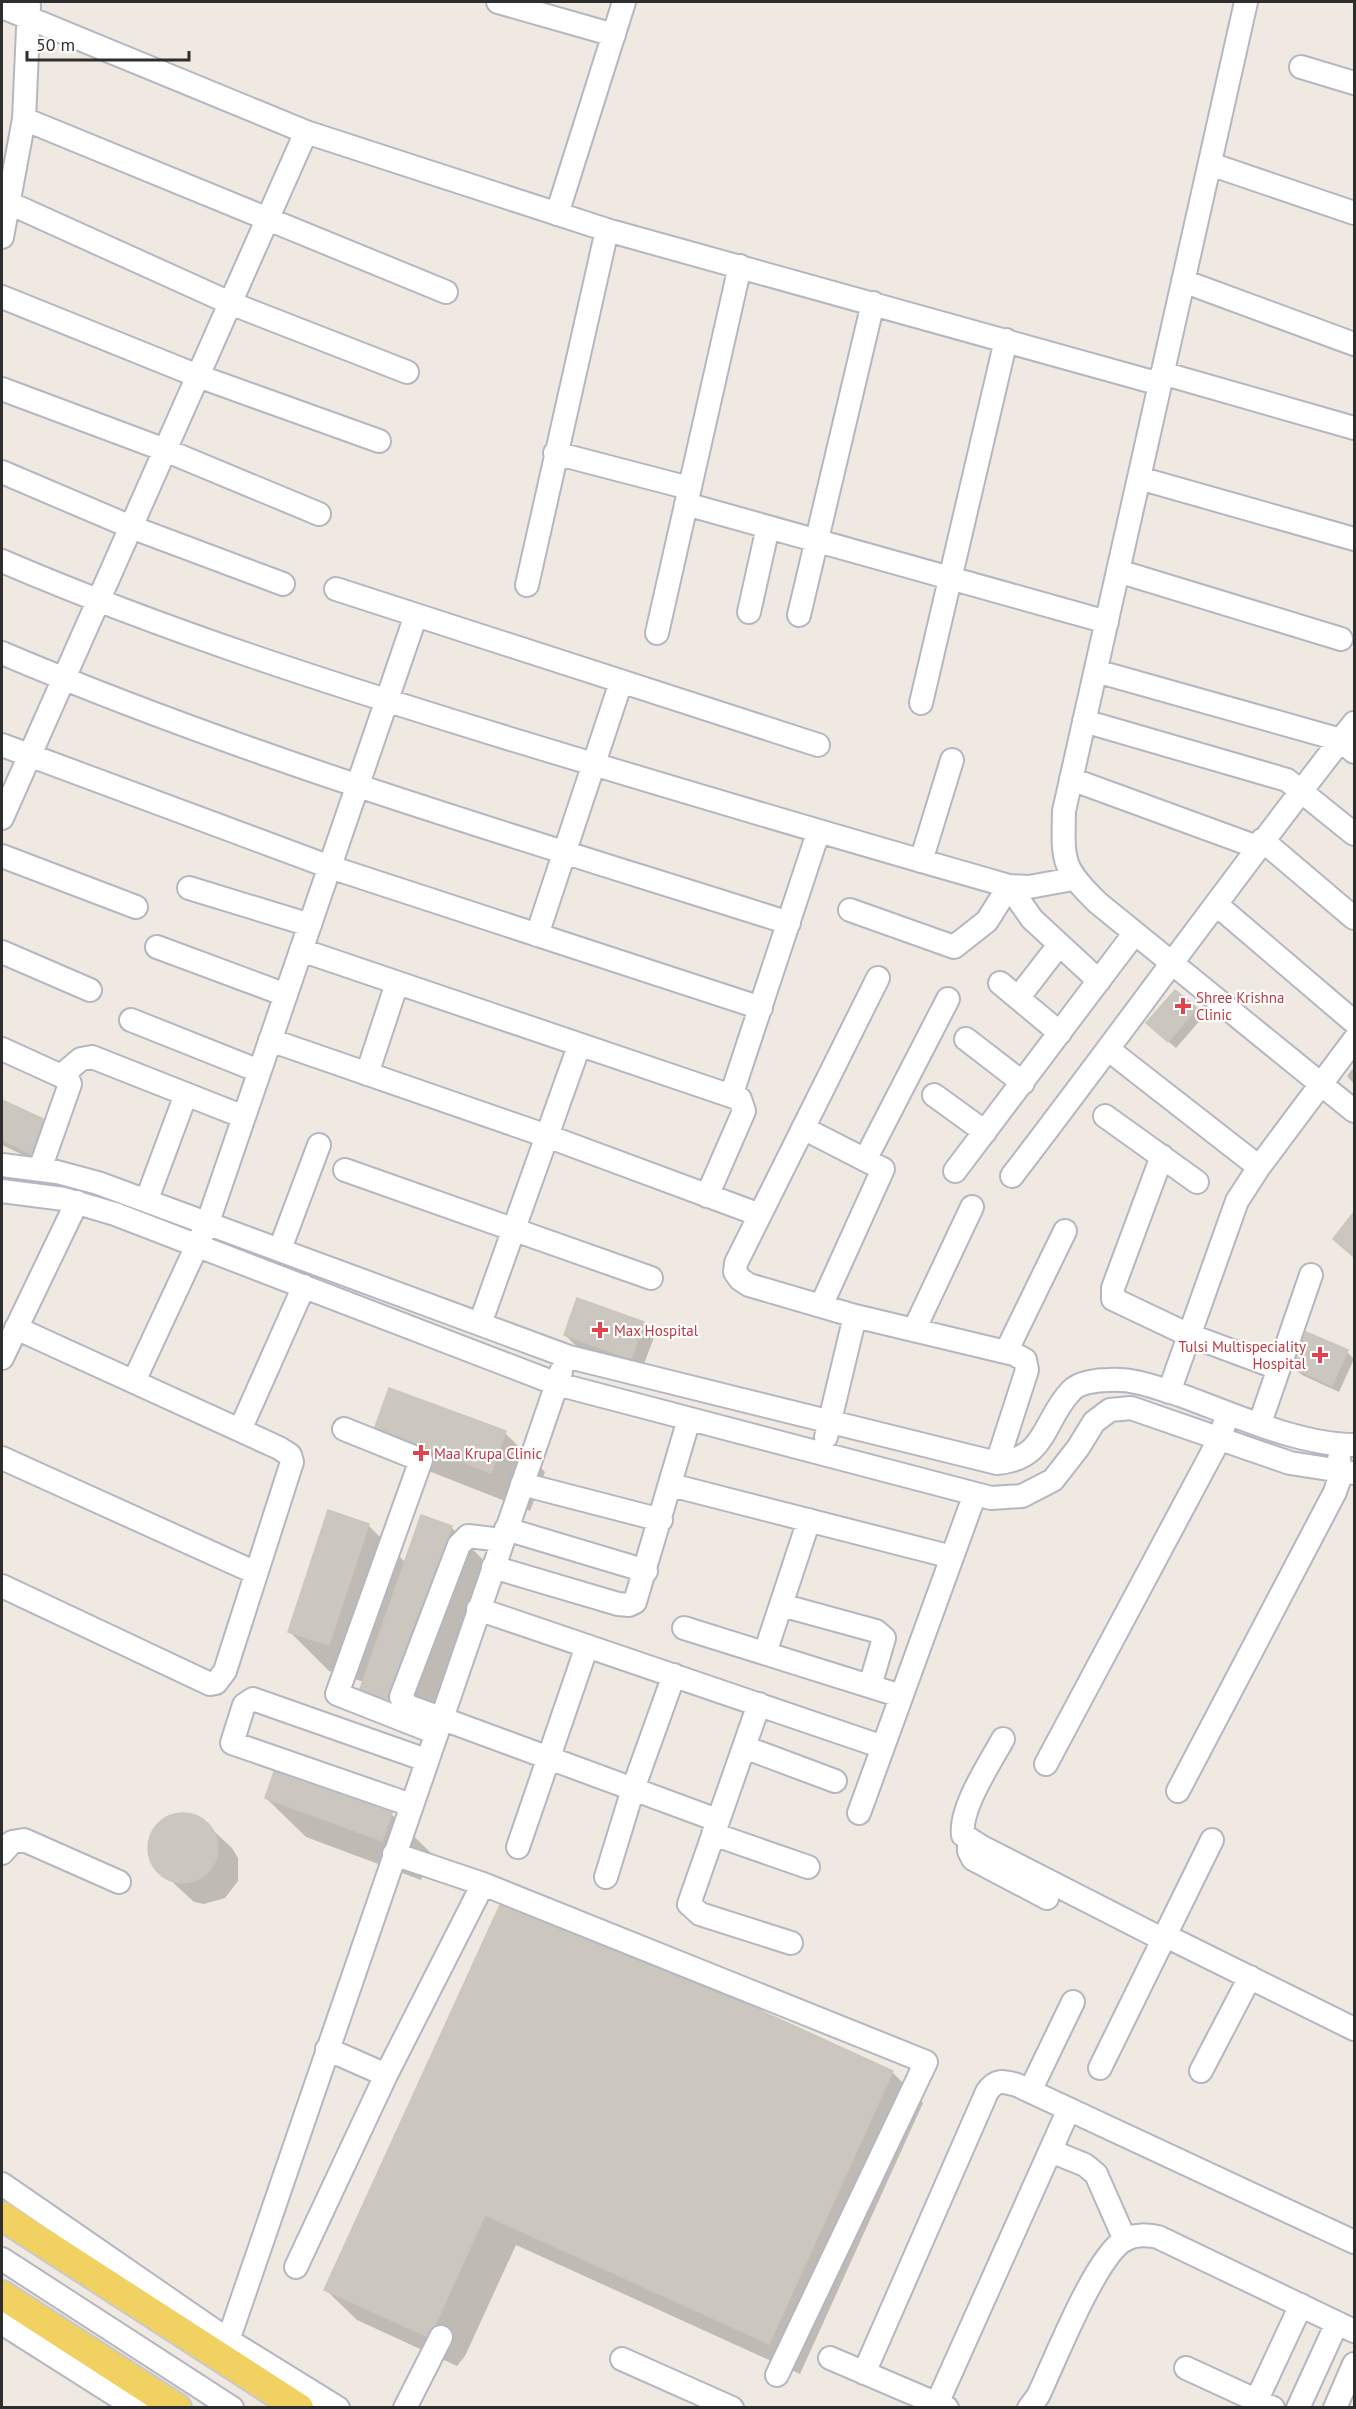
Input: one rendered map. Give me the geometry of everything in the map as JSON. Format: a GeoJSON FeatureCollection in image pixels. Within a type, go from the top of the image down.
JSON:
{"type":"FeatureCollection","features":[{"type":"Feature","properties":{"kind":"main road"},"geometry":{"type":"LineString","coordinates":[[2,2216],[225,2349],[299,2408]]}},
{"type":"Feature","properties":{"kind":"main road"},"geometry":{"type":"LineString","coordinates":[[2,2295],[177,2408]]}},
{"type":"Feature","properties":{"kind":"street"},"geometry":{"type":"LineString","coordinates":[[498,2],[614,35]]}},
{"type":"Feature","properties":{"kind":"street"},"geometry":{"type":"LineString","coordinates":[[557,214],[624,2]]}},
{"type":"Feature","properties":{"kind":"street"},"geometry":{"type":"LineString","coordinates":[[1246,2],[1071,778],[1064,812],[1063,853],[1073,879],[1134,934],[1354,1111]]}},
{"type":"Feature","properties":{"kind":"street"},"geometry":{"type":"LineString","coordinates":[[2,7],[30,10],[306,132],[607,230],[1006,340],[1354,428]]}},
{"type":"Feature","properties":{"kind":"street"},"geometry":{"type":"LineString","coordinates":[[2,237],[24,119],[30,10]]}},
{"type":"Feature","properties":{"kind":"street"},"geometry":{"type":"LineString","coordinates":[[1301,67],[1354,83]]}},
{"type":"Feature","properties":{"kind":"street"},"geometry":{"type":"LineString","coordinates":[[24,119],[446,292]]}},
{"type":"Feature","properties":{"kind":"street"},"geometry":{"type":"LineString","coordinates":[[2,818],[306,132]]}},
{"type":"Feature","properties":{"kind":"street"},"geometry":{"type":"LineString","coordinates":[[1210,164],[1354,213]]}},
{"type":"Feature","properties":{"kind":"street"},"geometry":{"type":"LineString","coordinates":[[9,203],[230,303],[407,372]]}},
{"type":"Feature","properties":{"kind":"street"},"geometry":{"type":"LineString","coordinates":[[527,585],[607,230]]}},
{"type":"Feature","properties":{"kind":"street"},"geometry":{"type":"LineString","coordinates":[[657,633],[740,266]]}},
{"type":"Feature","properties":{"kind":"street"},"geometry":{"type":"LineString","coordinates":[[1183,281],[1354,344]]}},
{"type":"Feature","properties":{"kind":"street"},"geometry":{"type":"LineString","coordinates":[[2,297],[198,376],[379,441]]}},
{"type":"Feature","properties":{"kind":"street"},"geometry":{"type":"LineString","coordinates":[[799,615],[873,303]]}},
{"type":"Feature","properties":{"kind":"street"},"geometry":{"type":"LineString","coordinates":[[921,703],[1006,340]]}},
{"type":"Feature","properties":{"kind":"street"},"geometry":{"type":"LineString","coordinates":[[2,389],[165,450],[319,514]]}},
{"type":"Feature","properties":{"kind":"street"},"geometry":{"type":"LineString","coordinates":[[555,453],[687,496],[768,527],[1107,622]]}},
{"type":"Feature","properties":{"kind":"street"},"geometry":{"type":"LineString","coordinates":[[2,472],[131,527],[284,584]]}},
{"type":"Feature","properties":{"kind":"street"},"geometry":{"type":"LineString","coordinates":[[1139,478],[1354,539]]}},
{"type":"Feature","properties":{"kind":"street"},"geometry":{"type":"LineString","coordinates":[[748,612],[768,527]]}},
{"type":"Feature","properties":{"kind":"street"},"geometry":{"type":"LineString","coordinates":[[2,561],[98,602],[387,701],[819,833],[1010,886],[1029,887],[1073,879]]}},
{"type":"Feature","properties":{"kind":"street"},"geometry":{"type":"LineString","coordinates":[[1118,571],[1341,639]]}},
{"type":"Feature","properties":{"kind":"street"},"geometry":{"type":"LineString","coordinates":[[336,589],[818,745]]}},
{"type":"Feature","properties":{"kind":"street"},"geometry":{"type":"LineString","coordinates":[[134,1381],[208,1222],[416,615]]}},
{"type":"Feature","properties":{"kind":"street"},"geometry":{"type":"LineString","coordinates":[[2,653],[63,679],[357,786],[789,923]]}},
{"type":"Feature","properties":{"kind":"street"},"geometry":{"type":"LineString","coordinates":[[1012,1176],[1217,905],[1259,844],[1301,790],[1350,738],[1096,671]]}},
{"type":"Feature","properties":{"kind":"street"},"geometry":{"type":"LineString","coordinates":[[537,935],[621,682]]}},
{"type":"Feature","properties":{"kind":"street"},"geometry":{"type":"LineString","coordinates":[[1084,721],[1278,777],[1301,790],[1354,834]]}},
{"type":"Feature","properties":{"kind":"street"},"geometry":{"type":"LineString","coordinates":[[2,745],[330,867],[761,1008]]}},
{"type":"Feature","properties":{"kind":"street"},"geometry":{"type":"LineString","coordinates":[[921,861],[952,760]]}},
{"type":"Feature","properties":{"kind":"street"},"geometry":{"type":"LineString","coordinates":[[1071,778],[1259,844],[1354,918]]}},
{"type":"Feature","properties":{"kind":"street"},"geometry":{"type":"LineString","coordinates":[[731,1096],[819,833]]}},
{"type":"Feature","properties":{"kind":"street"},"geometry":{"type":"LineString","coordinates":[[2,856],[136,907]]}},
{"type":"Feature","properties":{"kind":"street"},"geometry":{"type":"LineString","coordinates":[[850,910],[954,947],[987,921],[1010,886]]}},
{"type":"Feature","properties":{"kind":"street"},"geometry":{"type":"LineString","coordinates":[[1010,886],[1032,919],[1099,981]]}},
{"type":"Feature","properties":{"kind":"street"},"geometry":{"type":"LineString","coordinates":[[189,888],[310,926]]}},
{"type":"Feature","properties":{"kind":"street"},"geometry":{"type":"LineString","coordinates":[[1217,905],[1354,1022]]}},
{"type":"Feature","properties":{"kind":"street"},"geometry":{"type":"LineString","coordinates":[[955,1172],[1134,934]]}},
{"type":"Feature","properties":{"kind":"street"},"geometry":{"type":"LineString","coordinates":[[1018,999],[1059,945]]}},
{"type":"Feature","properties":{"kind":"street"},"geometry":{"type":"LineString","coordinates":[[157,947],[286,995]]}},
{"type":"Feature","properties":{"kind":"street"},"geometry":{"type":"LineString","coordinates":[[301,950],[740,1099],[744,1111],[707,1196]]}},
{"type":"Feature","properties":{"kind":"street"},"geometry":{"type":"LineString","coordinates":[[2,952],[90,990]]}},
{"type":"Feature","properties":{"kind":"street"},"geometry":{"type":"LineString","coordinates":[[878,978],[736,1263],[735,1272],[740,1279],[821,1306],[1006,1352],[1025,1360],[1027,1370],[997,1463]]}},
{"type":"Feature","properties":{"kind":"street"},"geometry":{"type":"LineString","coordinates":[[367,1074],[397,983]]}},
{"type":"Feature","properties":{"kind":"street"},"geometry":{"type":"LineString","coordinates":[[1000,983],[1060,1033]]}},
{"type":"Feature","properties":{"kind":"street"},"geometry":{"type":"LineString","coordinates":[[865,1160],[948,999]]}},
{"type":"Feature","properties":{"kind":"street"},"geometry":{"type":"LineString","coordinates":[[131,1020],[259,1071]]}},
{"type":"Feature","properties":{"kind":"street"},"geometry":{"type":"LineString","coordinates":[[966,1039],[1023,1083]]}},
{"type":"Feature","properties":{"kind":"street"},"geometry":{"type":"LineString","coordinates":[[270,1040],[547,1136],[760,1215]]}},
{"type":"Feature","properties":{"kind":"street"},"geometry":{"type":"LineString","coordinates":[[1169,1392],[1238,1201],[1259,1167],[1354,1040]]}},
{"type":"Feature","properties":{"kind":"street"},"geometry":{"type":"LineString","coordinates":[[480,1324],[579,1046]]}},
{"type":"Feature","properties":{"kind":"street"},"geometry":{"type":"LineString","coordinates":[[2,1049],[62,1075],[68,1079],[70,1084],[33,1169],[5,1196]]}},
{"type":"Feature","properties":{"kind":"street"},"geometry":{"type":"LineString","coordinates":[[1109,1050],[1259,1167]]}},
{"type":"Feature","properties":{"kind":"street"},"geometry":{"type":"LineString","coordinates":[[62,1075],[86,1056],[244,1117]]}},
{"type":"Feature","properties":{"kind":"street"},"geometry":{"type":"LineString","coordinates":[[147,1199],[186,1094]]}},
{"type":"Feature","properties":{"kind":"street"},"geometry":{"type":"LineString","coordinates":[[934,1095],[985,1132]]}},
{"type":"Feature","properties":{"kind":"street"},"geometry":{"type":"LineString","coordinates":[[1105,1116],[1197,1182]]}},
{"type":"Feature","properties":{"kind":"street"},"geometry":{"type":"LineString","coordinates":[[803,1128],[883,1169],[821,1306]]}},
{"type":"Feature","properties":{"kind":"street"},"geometry":{"type":"LineString","coordinates":[[280,1249],[320,1145]]}},
{"type":"Feature","properties":{"kind":"street"},"geometry":{"type":"LineString","coordinates":[[1162,1156],[1113,1288],[1113,1299],[1189,1335],[1278,1368]]}},
{"type":"Feature","properties":{"kind":"street"},"geometry":{"type":"LineString","coordinates":[[2,1165],[98,1183],[147,1199],[566,1356],[997,1463],[1015,1462],[1030,1450],[1045,1434],[1071,1390],[1088,1382],[1128,1380],[1305,1438],[1347,1445],[1347,1473]]}},
{"type":"Feature","properties":{"kind":"street"},"geometry":{"type":"LineString","coordinates":[[345,1170],[651,1278]]}},
{"type":"Feature","properties":{"kind":"street"},"geometry":{"type":"LineString","coordinates":[[5,1196],[76,1202],[197,1244],[556,1384],[991,1498],[1022,1496],[1053,1480],[1078,1448],[1094,1422],[1110,1410],[1131,1408],[1290,1463],[1347,1473]]}},
{"type":"Feature","properties":{"kind":"street"},"geometry":{"type":"LineString","coordinates":[[2,1358],[76,1202]]}},
{"type":"Feature","properties":{"kind":"street"},"geometry":{"type":"LineString","coordinates":[[914,1330],[972,1207]]}},
{"type":"Feature","properties":{"kind":"street"},"geometry":{"type":"LineString","coordinates":[[1006,1352],[1065,1232]]}},
{"type":"Feature","properties":{"kind":"street"},"geometry":{"type":"LineString","coordinates":[[1260,1423],[1311,1275]]}},
{"type":"Feature","properties":{"kind":"street"},"geometry":{"type":"LineString","coordinates":[[240,1430],[304,1286]]}},
{"type":"Feature","properties":{"kind":"street"},"geometry":{"type":"LineString","coordinates":[[823,1454],[855,1316]]}},
{"type":"Feature","properties":{"kind":"street"},"geometry":{"type":"LineString","coordinates":[[2,1586],[210,1684],[222,1680],[292,1462],[286,1451],[16,1328]]}},
{"type":"Feature","properties":{"kind":"street"},"geometry":{"type":"LineString","coordinates":[[225,2349],[393,1854],[566,1356]]}},
{"type":"Feature","properties":{"kind":"street"},"geometry":{"type":"LineString","coordinates":[[1046,1764],[1220,1438],[1228,1412]]}},
{"type":"Feature","properties":{"kind":"street"},"geometry":{"type":"LineString","coordinates":[[493,1567],[629,1605],[635,1602],[689,1419]]}},
{"type":"Feature","properties":{"kind":"street"},"geometry":{"type":"LineString","coordinates":[[344,1429],[422,1460],[339,1682],[337,1694],[548,1758],[633,1789],[808,1867]]}},
{"type":"Feature","properties":{"kind":"street"},"geometry":{"type":"LineString","coordinates":[[2,1458],[256,1573]]}},
{"type":"Feature","properties":{"kind":"street"},"geometry":{"type":"LineString","coordinates":[[1178,1791],[1335,1492],[1341,1474],[1347,1473]]}},
{"type":"Feature","properties":{"kind":"street"},"geometry":{"type":"LineString","coordinates":[[522,1484],[661,1520]]}},
{"type":"Feature","properties":{"kind":"street"},"geometry":{"type":"LineString","coordinates":[[671,1485],[952,1557]]}},
{"type":"Feature","properties":{"kind":"street"},"geometry":{"type":"LineString","coordinates":[[859,1813],[975,1494]]}},
{"type":"Feature","properties":{"kind":"street"},"geometry":{"type":"LineString","coordinates":[[765,1653],[809,1520]]}},
{"type":"Feature","properties":{"kind":"street"},"geometry":{"type":"LineString","coordinates":[[438,1725],[408,1706],[401,1697],[459,1545],[468,1536],[504,1535],[646,1571]]}},
{"type":"Feature","properties":{"kind":"street"},"geometry":{"type":"LineString","coordinates":[[781,1605],[876,1631],[884,1638],[870,1686]]}},
{"type":"Feature","properties":{"kind":"street"},"geometry":{"type":"LineString","coordinates":[[478,1609],[883,1747]]}},
{"type":"Feature","properties":{"kind":"street"},"geometry":{"type":"LineString","coordinates":[[684,1628],[901,1696]]}},
{"type":"Feature","properties":{"kind":"street"},"geometry":{"type":"LineString","coordinates":[[518,1846],[587,1646]]}},
{"type":"Feature","properties":{"kind":"street"},"geometry":{"type":"LineString","coordinates":[[606,1877],[633,1789],[674,1676]]}},
{"type":"Feature","properties":{"kind":"street"},"geometry":{"type":"LineString","coordinates":[[411,1805],[232,1743],[244,1705],[253,1698],[426,1760]]}},
{"type":"Feature","properties":{"kind":"street"},"geometry":{"type":"LineString","coordinates":[[759,1704],[689,1898],[692,1909],[791,1943]]}},
{"type":"Feature","properties":{"kind":"street"},"geometry":{"type":"LineString","coordinates":[[1003,1739],[961,1824],[963,1835],[969,1840],[973,1859],[982,1866],[1162,1943],[1250,1977],[1354,2029]]}},
{"type":"Feature","properties":{"kind":"street"},"geometry":{"type":"LineString","coordinates":[[744,1747],[835,1781]]}},
{"type":"Feature","properties":{"kind":"street"},"geometry":{"type":"LineString","coordinates":[[2,1853],[12,1842],[24,1840],[120,1882]]}},
{"type":"Feature","properties":{"kind":"street"},"geometry":{"type":"LineString","coordinates":[[1100,2068],[1212,1840]]}},
{"type":"Feature","properties":{"kind":"street"},"geometry":{"type":"LineString","coordinates":[[393,1854],[483,1884],[926,2062],[777,2375]]}},
{"type":"Feature","properties":{"kind":"street"},"geometry":{"type":"LineString","coordinates":[[296,2267],[386,2074],[483,1884]]}},
{"type":"Feature","properties":{"kind":"street"},"geometry":{"type":"LineString","coordinates":[[1201,2071],[1250,1977]]}},
{"type":"Feature","properties":{"kind":"street"},"geometry":{"type":"LineString","coordinates":[[1030,2091],[1073,2002]]}},
{"type":"Feature","properties":{"kind":"street"},"geometry":{"type":"LineString","coordinates":[[327,2049],[386,2074]]}},
{"type":"Feature","properties":{"kind":"street"},"geometry":{"type":"LineString","coordinates":[[864,2373],[987,2092],[993,2083],[1003,2080],[1354,2242]]}},
{"type":"Feature","properties":{"kind":"street"},"geometry":{"type":"LineString","coordinates":[[830,2358],[939,2406],[1069,2109]]}},
{"type":"Feature","properties":{"kind":"street"},"geometry":{"type":"LineString","coordinates":[[1051,2151],[1084,2165],[1096,2174],[1125,2240]]}},
{"type":"Feature","properties":{"kind":"street"},"geometry":{"type":"LineString","coordinates":[[2,2184],[225,2349],[338,2408]]}},
{"type":"Feature","properties":{"kind":"street"},"geometry":{"type":"LineString","coordinates":[[1034,2406],[1098,2271],[1111,2251],[1125,2240],[1142,2235],[1158,2237],[1346,2327],[1298,2408]]}},
{"type":"Feature","properties":{"kind":"street"},"geometry":{"type":"LineString","coordinates":[[2,2259],[232,2408]]}},
{"type":"Feature","properties":{"kind":"street"},"geometry":{"type":"LineString","coordinates":[[1186,2368],[1261,2405],[1301,2306]]}},
{"type":"Feature","properties":{"kind":"street"},"geometry":{"type":"LineString","coordinates":[[2,2323],[136,2408]]}},
{"type":"Feature","properties":{"kind":"street"},"geometry":{"type":"LineString","coordinates":[[405,2408],[441,2337]]}},
{"type":"Feature","properties":{"kind":"street"},"geometry":{"type":"LineString","coordinates":[[622,2358],[732,2408]]}},
{"type":"Feature","properties":{"kind":"street"},"geometry":{"type":"LineString","coordinates":[[1335,2408],[1354,2364]]}},
{"type":"Feature","properties":{"kind":"building"},"geometry":{"type":"Polygon","coordinates":[[[1175,990],[1197,1008],[1168,1042],[1146,1023],[1175,990]]]}},
{"type":"Feature","properties":{"kind":"building"},"geometry":{"type":"Polygon","coordinates":[[[2,1100],[43,1119],[31,1154],[2,1140],[2,1100]]]}},
{"type":"Feature","properties":{"kind":"building"},"geometry":{"type":"Polygon","coordinates":[[[1354,1212],[1354,1257],[1333,1239],[1354,1212]]]}},
{"type":"Feature","properties":{"kind":"building"},"geometry":{"type":"Polygon","coordinates":[[[577,1298],[644,1322],[631,1359],[564,1335],[577,1298]]]}},
{"type":"Feature","properties":{"kind":"building"},"geometry":{"type":"Polygon","coordinates":[[[1306,1332],[1348,1350],[1332,1386],[1293,1368],[1306,1332]]]}},
{"type":"Feature","properties":{"kind":"building"},"geometry":{"type":"Polygon","coordinates":[[[389,1388],[506,1431],[491,1473],[375,1427],[389,1388]]]}},
{"type":"Feature","properties":{"kind":"building"},"geometry":{"type":"Polygon","coordinates":[[[328,1510],[369,1524],[329,1645],[288,1632],[328,1510]]]}},
{"type":"Feature","properties":{"kind":"building"},"geometry":{"type":"Polygon","coordinates":[[[421,1515],[452,1526],[388,1700],[360,1689],[421,1515]]]}},
{"type":"Feature","properties":{"kind":"building"},"geometry":{"type":"Polygon","coordinates":[[[274,1772],[392,1813],[382,1841],[265,1798],[274,1772]]]}},
{"type":"Feature","properties":{"kind":"building"},"geometry":{"type":"Polygon","coordinates":[[[183,1813],[196,1816],[208,1823],[215,1835],[218,1848],[215,1861],[208,1873],[196,1880],[183,1883],[170,1880],[158,1873],[151,1861],[148,1848],[151,1835],[158,1823],[170,1816],[183,1813]]]}},
{"type":"Feature","properties":{"kind":"building"},"geometry":{"type":"Polygon","coordinates":[[[500,1905],[744,2003],[893,2071],[769,2344],[485,2215],[435,2325],[426,2336],[324,2290],[500,1905]]]}},
{"type":"Feature","properties":{"kind":"place","name":"Shree Krishna Clinic"},"geometry":{"type":"Point","coordinates":[1183,1006]}},
{"type":"Feature","properties":{"kind":"place","name":"Max Hospital"},"geometry":{"type":"Point","coordinates":[600,1330]}},
{"type":"Feature","properties":{"kind":"place","name":"Tulsi Multispeciality Hospital"},"geometry":{"type":"Point","coordinates":[1320,1355]}},
{"type":"Feature","properties":{"kind":"place","name":"Maa Krupa Clinic"},"geometry":{"type":"Point","coordinates":[421,1453]}}]}
